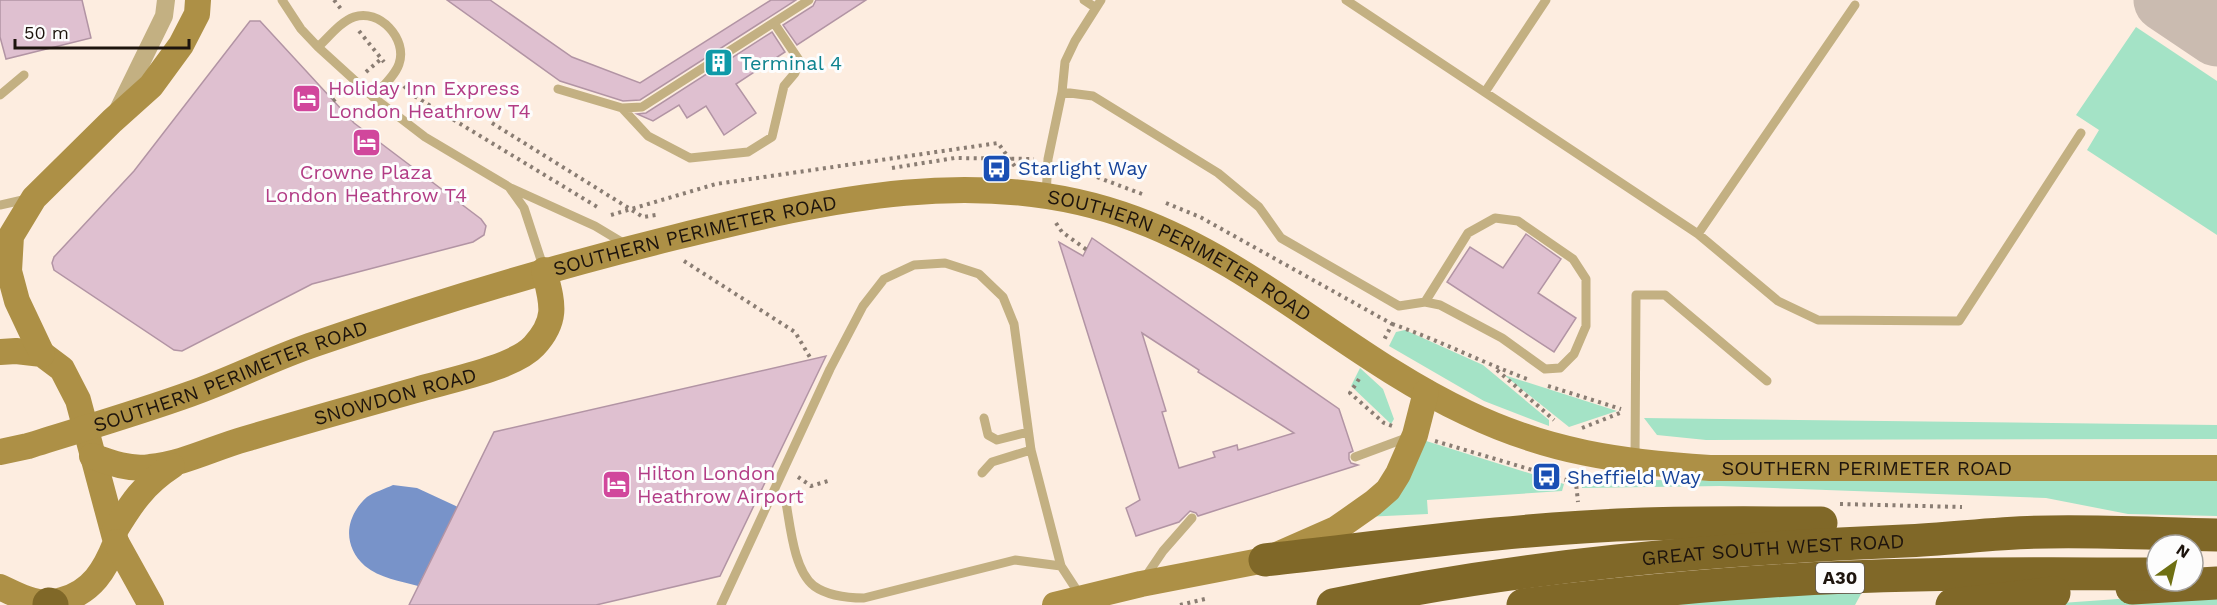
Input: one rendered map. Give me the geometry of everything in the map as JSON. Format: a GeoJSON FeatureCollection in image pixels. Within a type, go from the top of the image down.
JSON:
{"type":"FeatureCollection","features":[{"type":"Feature","properties":{"kind":"highway"},"geometry":{"type":"LineString","coordinates":[[1265,560],[1446,538],[1644,524],[1941,525],[2048,532]]}},
{"type":"Feature","properties":{"kind":"highway","name":"GREAT SOUTH WEST ROAD"},"geometry":{"type":"LineString","coordinates":[[1333,605],[1388,593],[1518,572],[1650,556],[1783,546],[2048,532],[2217,536]]}},
{"type":"Feature","properties":{"kind":"highway","name":"A30"},"geometry":{"type":"LineString","coordinates":[[1523,605],[1654,590],[1784,580],[1915,575],[2145,574]]}},
{"type":"Feature","properties":{"kind":"highway"},"geometry":{"type":"LineString","coordinates":[[1952,605],[2035,595],[2217,583]]}},
{"type":"Feature","properties":{"kind":"street"},"geometry":{"type":"LineString","coordinates":[[112,121],[165,16],[166,0]]}},
{"type":"Feature","properties":{"kind":"street"},"geometry":{"type":"LineString","coordinates":[[151,605],[115,537],[78,400],[62,369],[42,354],[16,301],[9,271],[11,236],[34,198],[151,86],[181,45],[197,14],[198,0]]}},
{"type":"Feature","properties":{"kind":"street","name":"SOUTHERN PERIMETER ROAD"},"geometry":{"type":"LineString","coordinates":[[0,452],[28,446],[193,393],[311,345],[544,270],[747,220],[846,199],[949,189],[990,189],[1046,196],[1132,218],[1172,235],[1219,258],[1260,283],[1426,392],[1468,414],[1564,449],[1635,463],[1710,468],[2217,468]]}},
{"type":"Feature","properties":{"kind":"street","name":"SNOWDON ROAD"},"geometry":{"type":"LineString","coordinates":[[92,456],[119,465],[147,468],[174,464],[222,446],[470,375],[519,358],[534,346],[550,320],[553,305],[544,270]]}},
{"type":"Feature","properties":{"kind":"street"},"geometry":{"type":"LineString","coordinates":[[0,352],[42,354]]}},
{"type":"Feature","properties":{"kind":"street"},"geometry":{"type":"LineString","coordinates":[[1055,605],[1141,584],[1265,560],[1336,529],[1388,490],[1398,474],[1415,435],[1426,392]]}},
{"type":"Feature","properties":{"kind":"street","name":"SNOWDON ROAD"},"geometry":{"type":"LineString","coordinates":[[50,604],[75,597],[95,582],[135,497],[153,478],[174,464]]}},
{"type":"Feature","properties":{"kind":"street"},"geometry":{"type":"LineString","coordinates":[[0,587],[23,598],[50,604]]}},
{"type":"Feature","properties":{"kind":"lane"},"geometry":{"type":"LineString","coordinates":[[282,0],[301,29],[318,47],[372,97],[424,137],[509,187],[595,226],[630,248]]}},
{"type":"Feature","properties":{"kind":"lane"},"geometry":{"type":"LineString","coordinates":[[558,89],[622,108],[642,108],[810,0]]}},
{"type":"Feature","properties":{"kind":"lane"},"geometry":{"type":"LineString","coordinates":[[1046,196],[1048,159],[1062,92],[1065,62],[1075,41],[1099,4],[1084,0]]}},
{"type":"Feature","properties":{"kind":"lane"},"geometry":{"type":"LineString","coordinates":[[1346,0],[1698,234],[1778,301],[1818,320],[1959,321],[2081,134]]}},
{"type":"Feature","properties":{"kind":"lane"},"geometry":{"type":"LineString","coordinates":[[1485,92],[1546,0]]}},
{"type":"Feature","properties":{"kind":"lane"},"geometry":{"type":"LineString","coordinates":[[1698,234],[1855,5]]}},
{"type":"Feature","properties":{"kind":"lane"},"geometry":{"type":"LineString","coordinates":[[318,47],[343,23],[354,17],[367,14],[379,18],[399,43],[401,55],[399,66],[372,97]]}},
{"type":"Feature","properties":{"kind":"lane"},"geometry":{"type":"LineString","coordinates":[[622,108],[648,136],[690,158],[748,152],[772,137],[784,86],[795,74],[799,60],[774,22]]}},
{"type":"Feature","properties":{"kind":"lane"},"geometry":{"type":"LineString","coordinates":[[0,95],[24,75]]}},
{"type":"Feature","properties":{"kind":"lane"},"geometry":{"type":"LineString","coordinates":[[1062,92],[1093,96],[1218,173],[1259,207],[1281,238],[1399,306],[1425,303],[1440,305],[1502,338],[1545,369],[1560,368],[1574,354],[1586,326],[1586,279],[1573,259],[1518,221],[1495,218],[1468,233],[1425,303]]}},
{"type":"Feature","properties":{"kind":"lane"},"geometry":{"type":"LineString","coordinates":[[509,187],[524,208],[544,270]]}},
{"type":"Feature","properties":{"kind":"lane"},"geometry":{"type":"LineString","coordinates":[[0,205],[34,198]]}},
{"type":"Feature","properties":{"kind":"lane"},"geometry":{"type":"LineString","coordinates":[[721,605],[830,369],[863,306],[884,279],[914,265],[945,263],[979,274],[1003,297],[1014,324],[1031,450],[1061,566],[1076,589],[1086,597]]}},
{"type":"Feature","properties":{"kind":"lane"},"geometry":{"type":"LineString","coordinates":[[1635,463],[1636,295],[1665,295],[1767,381]]}},
{"type":"Feature","properties":{"kind":"lane"},"geometry":{"type":"LineString","coordinates":[[984,418],[988,435],[997,440],[1028,432]]}},
{"type":"Feature","properties":{"kind":"lane"},"geometry":{"type":"LineString","coordinates":[[1355,457],[1415,435]]}},
{"type":"Feature","properties":{"kind":"lane"},"geometry":{"type":"LineString","coordinates":[[982,474],[992,462],[1031,450]]}},
{"type":"Feature","properties":{"kind":"lane"},"geometry":{"type":"LineString","coordinates":[[785,497],[800,567],[814,586],[843,598],[864,598],[1015,560],[1061,566]]}},
{"type":"Feature","properties":{"kind":"lane"},"geometry":{"type":"LineString","coordinates":[[1141,584],[1163,551],[1192,518]]}},
{"type":"Feature","properties":{"kind":"path"},"geometry":{"type":"LineString","coordinates":[[334,0],[347,17]]}},
{"type":"Feature","properties":{"kind":"path"},"geometry":{"type":"LineString","coordinates":[[354,25],[389,68]]}},
{"type":"Feature","properties":{"kind":"path"},"geometry":{"type":"LineString","coordinates":[[404,85],[411,94],[600,209]]}},
{"type":"Feature","properties":{"kind":"path"},"geometry":{"type":"LineString","coordinates":[[492,123],[643,218],[665,213]]}},
{"type":"Feature","properties":{"kind":"path"},"geometry":{"type":"LineString","coordinates":[[887,168],[955,158],[1048,159],[1145,195]]}},
{"type":"Feature","properties":{"kind":"path"},"geometry":{"type":"LineString","coordinates":[[1156,199],[1200,217],[1392,324],[1533,381]]}},
{"type":"Feature","properties":{"kind":"path"},"geometry":{"type":"LineString","coordinates":[[611,214],[620,221]]}},
{"type":"Feature","properties":{"kind":"path"},"geometry":{"type":"LineString","coordinates":[[678,257],[795,332],[811,360]]}},
{"type":"Feature","properties":{"kind":"path"},"geometry":{"type":"LineString","coordinates":[[1392,324],[1374,359],[1350,393],[1384,423],[1415,435],[1576,483],[1578,506]]}},
{"type":"Feature","properties":{"kind":"path"},"geometry":{"type":"LineString","coordinates":[[1494,367],[1563,427]]}},
{"type":"Feature","properties":{"kind":"path"},"geometry":{"type":"LineString","coordinates":[[1543,384],[1625,410],[1575,431]]}},
{"type":"Feature","properties":{"kind":"path"},"geometry":{"type":"LineString","coordinates":[[796,476],[811,486],[828,482]]}},
{"type":"Feature","properties":{"kind":"green space"},"geometry":{"type":"Polygon","coordinates":[[[2136,27],[2217,81],[2217,235],[2087,150],[2099,130],[2076,115],[2136,27]]]}},
{"type":"Feature","properties":{"kind":"green space"},"geometry":{"type":"Polygon","coordinates":[[[1405,330],[1483,365],[1549,420],[1549,426],[1484,401],[1389,346],[1396,332],[1405,330]]]}},
{"type":"Feature","properties":{"kind":"green space"},"geometry":{"type":"Polygon","coordinates":[[[1360,368],[1383,389],[1394,419],[1391,424],[1351,386],[1360,368]]]}},
{"type":"Feature","properties":{"kind":"green space"},"geometry":{"type":"Polygon","coordinates":[[[1504,375],[1617,411],[1569,427],[1504,375]]]}},
{"type":"Feature","properties":{"kind":"green space"},"geometry":{"type":"Polygon","coordinates":[[[1644,418],[2217,425],[2217,439],[1706,440],[1657,435],[1644,418]]]}},
{"type":"Feature","properties":{"kind":"green space"},"geometry":{"type":"Polygon","coordinates":[[[1423,440],[1564,484],[1562,491],[1427,500],[1428,514],[1364,517],[1423,440]]]}},
{"type":"Feature","properties":{"kind":"green space"},"geometry":{"type":"Polygon","coordinates":[[[1581,480],[2217,481],[2217,516],[2128,514],[2046,498],[1720,486],[1582,488],[1581,480]]]}},
{"type":"Feature","properties":{"kind":"green space"},"geometry":{"type":"Polygon","coordinates":[[[1852,588],[1861,594],[1855,605],[1594,605],[1852,588]]]}},
{"type":"Feature","properties":{"kind":"green space"},"geometry":{"type":"Polygon","coordinates":[[[2217,592],[2217,605],[2033,605],[2205,593],[2217,592]]]}},
{"type":"Feature","properties":{"kind":"water"},"geometry":{"type":"Polygon","coordinates":[[[393,485],[417,488],[458,507],[418,586],[390,579],[365,566],[358,558],[350,540],[351,522],[360,505],[370,495],[393,485]]]}},
{"type":"Feature","properties":{"kind":"building"},"geometry":{"type":"Polygon","coordinates":[[[0,0],[82,0],[91,38],[6,59],[0,37],[0,0]]]}},
{"type":"Feature","properties":{"kind":"building"},"geometry":{"type":"Polygon","coordinates":[[[447,0],[490,0],[572,57],[640,83],[771,0],[796,0],[640,100],[623,101],[560,81],[447,0]]]}},
{"type":"Feature","properties":{"kind":"building"},"geometry":{"type":"Polygon","coordinates":[[[816,0],[866,0],[797,45],[783,25],[813,6],[816,0]]]}},
{"type":"Feature","properties":{"kind":"building"},"geometry":{"type":"Polygon","coordinates":[[[250,21],[260,21],[354,123],[481,219],[486,226],[484,235],[473,242],[312,284],[182,351],[174,350],[54,270],[52,263],[54,257],[134,171],[250,21]]]}},
{"type":"Feature","properties":{"kind":"building"},"geometry":{"type":"Polygon","coordinates":[[[772,32],[785,52],[736,84],[756,113],[724,135],[706,106],[687,118],[679,105],[653,121],[637,114],[646,113],[772,32]]]}},
{"type":"Feature","properties":{"kind":"building"},"geometry":{"type":"Polygon","coordinates":[[[1526,234],[1561,259],[1538,293],[1576,318],[1554,352],[1447,282],[1470,247],[1503,268],[1526,234]]]}},
{"type":"Feature","properties":{"kind":"building"},"geometry":{"type":"Polygon","coordinates":[[[1092,238],[1339,409],[1353,451],[1349,453],[1349,459],[1351,463],[1358,465],[1198,516],[1190,511],[1179,522],[1136,536],[1126,508],[1140,500],[1059,242],[1083,256],[1092,238]],[[1142,333],[1166,411],[1162,412],[1179,468],[1215,457],[1213,452],[1237,445],[1238,450],[1294,433],[1198,372],[1199,370],[1142,333]]]}},
{"type":"Feature","properties":{"kind":"building","name":"Hilton London Heathrow Airport"},"geometry":{"type":"Polygon","coordinates":[[[826,356],[720,576],[596,605],[409,605],[494,432],[826,356]]]}},
{"type":"Feature","properties":{"kind":"taxiway"},"geometry":{"type":"LineString","coordinates":[[2165,0],[2217,35]]}},
{"type":"Feature","properties":{"kind":"place","name":"Terminal 4"},"geometry":{"type":"Point","coordinates":[719,63]}},
{"type":"Feature","properties":{"kind":"place","name":"Holiday Inn Express London Heathrow T4"},"geometry":{"type":"Point","coordinates":[307,99]}},
{"type":"Feature","properties":{"kind":"place","name":"Crowne Plaza London Heathrow T4"},"geometry":{"type":"Point","coordinates":[366,142]}},
{"type":"Feature","properties":{"kind":"place","name":"Starlight Way"},"geometry":{"type":"Point","coordinates":[997,168]}},
{"type":"Feature","properties":{"kind":"place","name":"Sheffield Way"},"geometry":{"type":"Point","coordinates":[1546,477]}},
{"type":"Feature","properties":{"kind":"place","name":"Hilton London Heathrow Airport"},"geometry":{"type":"Point","coordinates":[616,485]}}]}
